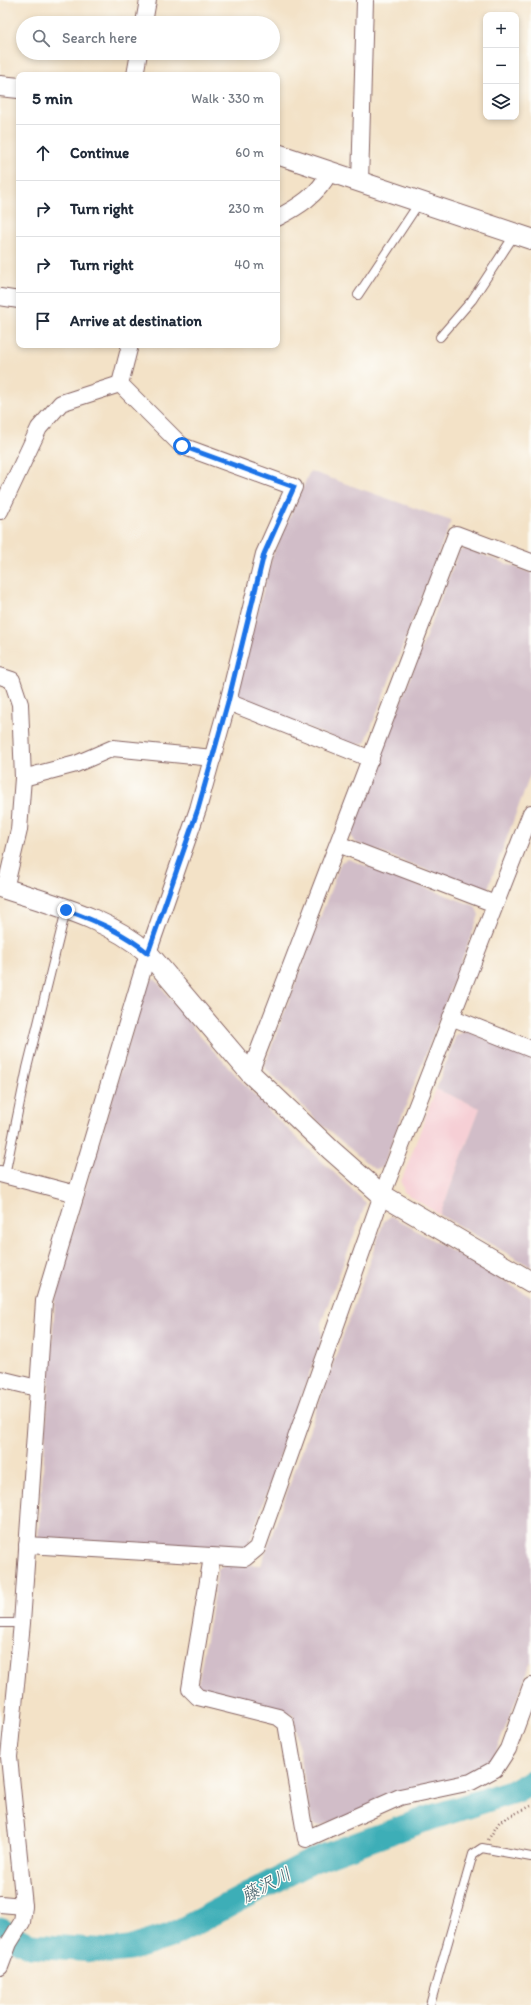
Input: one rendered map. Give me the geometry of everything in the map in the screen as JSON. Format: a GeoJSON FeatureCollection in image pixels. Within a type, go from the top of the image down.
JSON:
{"type":"FeatureCollection","features":[{"type":"Feature","properties":{"kind":"street"},"geometry":{"type":"LineString","coordinates":[[145,16],[148,0]]}},
{"type":"Feature","properties":{"kind":"street"},"geometry":{"type":"LineString","coordinates":[[360,183],[365,0]]}},
{"type":"Feature","properties":{"kind":"street"},"geometry":{"type":"LineString","coordinates":[[136,72],[138,60]]}},
{"type":"Feature","properties":{"kind":"street"},"geometry":{"type":"LineString","coordinates":[[0,86],[16,88]]}},
{"type":"Feature","properties":{"kind":"street"},"geometry":{"type":"LineString","coordinates":[[280,155],[329,173],[523,236]]}},
{"type":"Feature","properties":{"kind":"street"},"geometry":{"type":"LineString","coordinates":[[280,216],[298,207],[323,186],[329,173]]}},
{"type":"Feature","properties":{"kind":"street"},"geometry":{"type":"LineString","coordinates":[[0,297],[16,300]]}},
{"type":"Feature","properties":{"kind":"street"},"geometry":{"type":"LineString","coordinates":[[120,384],[129,348]]}},
{"type":"Feature","properties":{"kind":"street"},"geometry":{"type":"LineString","coordinates":[[0,511],[39,428],[61,403],[120,384]]}},
{"type":"Feature","properties":{"kind":"street"},"geometry":{"type":"LineString","coordinates":[[0,1967],[9,1943],[23,1914],[7,1820],[9,1757],[22,1623],[44,1301],[148,953],[198,809],[228,702],[264,554],[294,487],[182,446],[120,384]]}},
{"type":"Feature","properties":{"kind":"street"},"geometry":{"type":"LineString","coordinates":[[250,1073],[456,534],[531,562]]}},
{"type":"Feature","properties":{"kind":"street"},"geometry":{"type":"LineString","coordinates":[[0,676],[12,680],[20,704],[23,778],[19,830],[3,888],[108,926],[133,940],[148,953],[250,1073],[331,1150],[382,1195],[531,1282]]}},
{"type":"Feature","properties":{"kind":"street"},"geometry":{"type":"LineString","coordinates":[[228,702],[371,759]]}},
{"type":"Feature","properties":{"kind":"street"},"geometry":{"type":"LineString","coordinates":[[23,778],[76,764],[113,748],[213,758]]}},
{"type":"Feature","properties":{"kind":"street"},"geometry":{"type":"LineString","coordinates":[[27,1545],[245,1558],[257,1548],[382,1195],[531,813]]}},
{"type":"Feature","properties":{"kind":"street"},"geometry":{"type":"LineString","coordinates":[[338,844],[495,904]]}},
{"type":"Feature","properties":{"kind":"street"},"geometry":{"type":"LineString","coordinates":[[451,1017],[531,1049]]}},
{"type":"Feature","properties":{"kind":"street"},"geometry":{"type":"LineString","coordinates":[[3,1174],[76,1194]]}},
{"type":"Feature","properties":{"kind":"street"},"geometry":{"type":"LineString","coordinates":[[0,1379],[37,1388]]}},
{"type":"Feature","properties":{"kind":"street"},"geometry":{"type":"LineString","coordinates":[[212,1556],[190,1689],[198,1697],[278,1717],[286,1723],[306,1839],[400,1797],[472,1782],[495,1770],[508,1749],[531,1686]]}},
{"type":"Feature","properties":{"kind":"street"},"geometry":{"type":"LineString","coordinates":[[0,1904],[23,1914]]}},
{"type":"Feature","properties":{"kind":"lane"},"geometry":{"type":"LineString","coordinates":[[358,295],[420,203]]}},
{"type":"Feature","properties":{"kind":"lane"},"geometry":{"type":"LineString","coordinates":[[440,337],[472,300],[523,236]]}},
{"type":"Feature","properties":{"kind":"lane"},"geometry":{"type":"LineString","coordinates":[[3,1174],[27,1068],[66,910]]}},
{"type":"Feature","properties":{"kind":"lane"},"geometry":{"type":"LineString","coordinates":[[0,1623],[22,1623]]}},
{"type":"Feature","properties":{"kind":"lane"},"geometry":{"type":"LineString","coordinates":[[430,2005],[473,1854],[482,1848],[531,1857]]}},
{"type":"Feature","properties":{"kind":"path"},"geometry":{"type":"LineString","coordinates":[[482,1848],[500,1821],[531,1806]]}},
{"type":"Feature","properties":{"kind":"shaded area"},"geometry":{"type":"Polygon","coordinates":[[[310,471],[451,521],[365,743],[354,745],[240,702],[236,692],[272,557],[310,471]]]}},
{"type":"Feature","properties":{"kind":"shaded area"},"geometry":{"type":"Polygon","coordinates":[[[467,549],[531,573],[531,773],[488,888],[479,890],[354,842],[350,833],[459,551],[467,549]]]}},
{"type":"Feature","properties":{"kind":"shaded area"},"geometry":{"type":"Polygon","coordinates":[[[348,859],[475,906],[479,915],[382,1168],[374,1169],[319,1122],[264,1067],[341,862],[348,859]]]}},
{"type":"Feature","properties":{"kind":"shaded area"},"geometry":{"type":"Polygon","coordinates":[[[155,979],[197,1033],[272,1114],[366,1203],[321,1323],[322,1338],[248,1546],[241,1550],[38,1538],[55,1301],[72,1234],[147,982],[155,979]]]}},
{"type":"Feature","properties":{"kind":"shaded area"},"geometry":{"type":"Polygon","coordinates":[[[467,1031],[531,1057],[531,1267],[440,1215],[480,1108],[436,1089],[456,1035],[467,1031]]]}},
{"type":"Feature","properties":{"kind":"shaded area"},"geometry":{"type":"Polygon","coordinates":[[[436,1089],[480,1108],[440,1215],[404,1192],[401,1182],[436,1089]]]}},
{"type":"Feature","properties":{"kind":"shaded area"},"geometry":{"type":"Polygon","coordinates":[[[391,1216],[531,1297],[531,1662],[492,1762],[465,1778],[320,1826],[312,1823],[293,1715],[204,1692],[198,1685],[218,1570],[225,1564],[261,1565],[384,1221],[391,1216]]]}},
{"type":"Feature","properties":{"kind":"waterway","name":"藤沢川"},"geometry":{"type":"LineString","coordinates":[[0,1930],[30,1946],[111,1951],[129,1949],[170,1936],[314,1860],[424,1820],[520,1789],[531,1782]]}},
{"type":"Feature","properties":{"kind":"route"},"geometry":{"type":"LineString","coordinates":[[66,910],[108,926],[133,940],[148,953],[198,809],[228,702],[264,554],[294,487],[182,446]]}}]}
